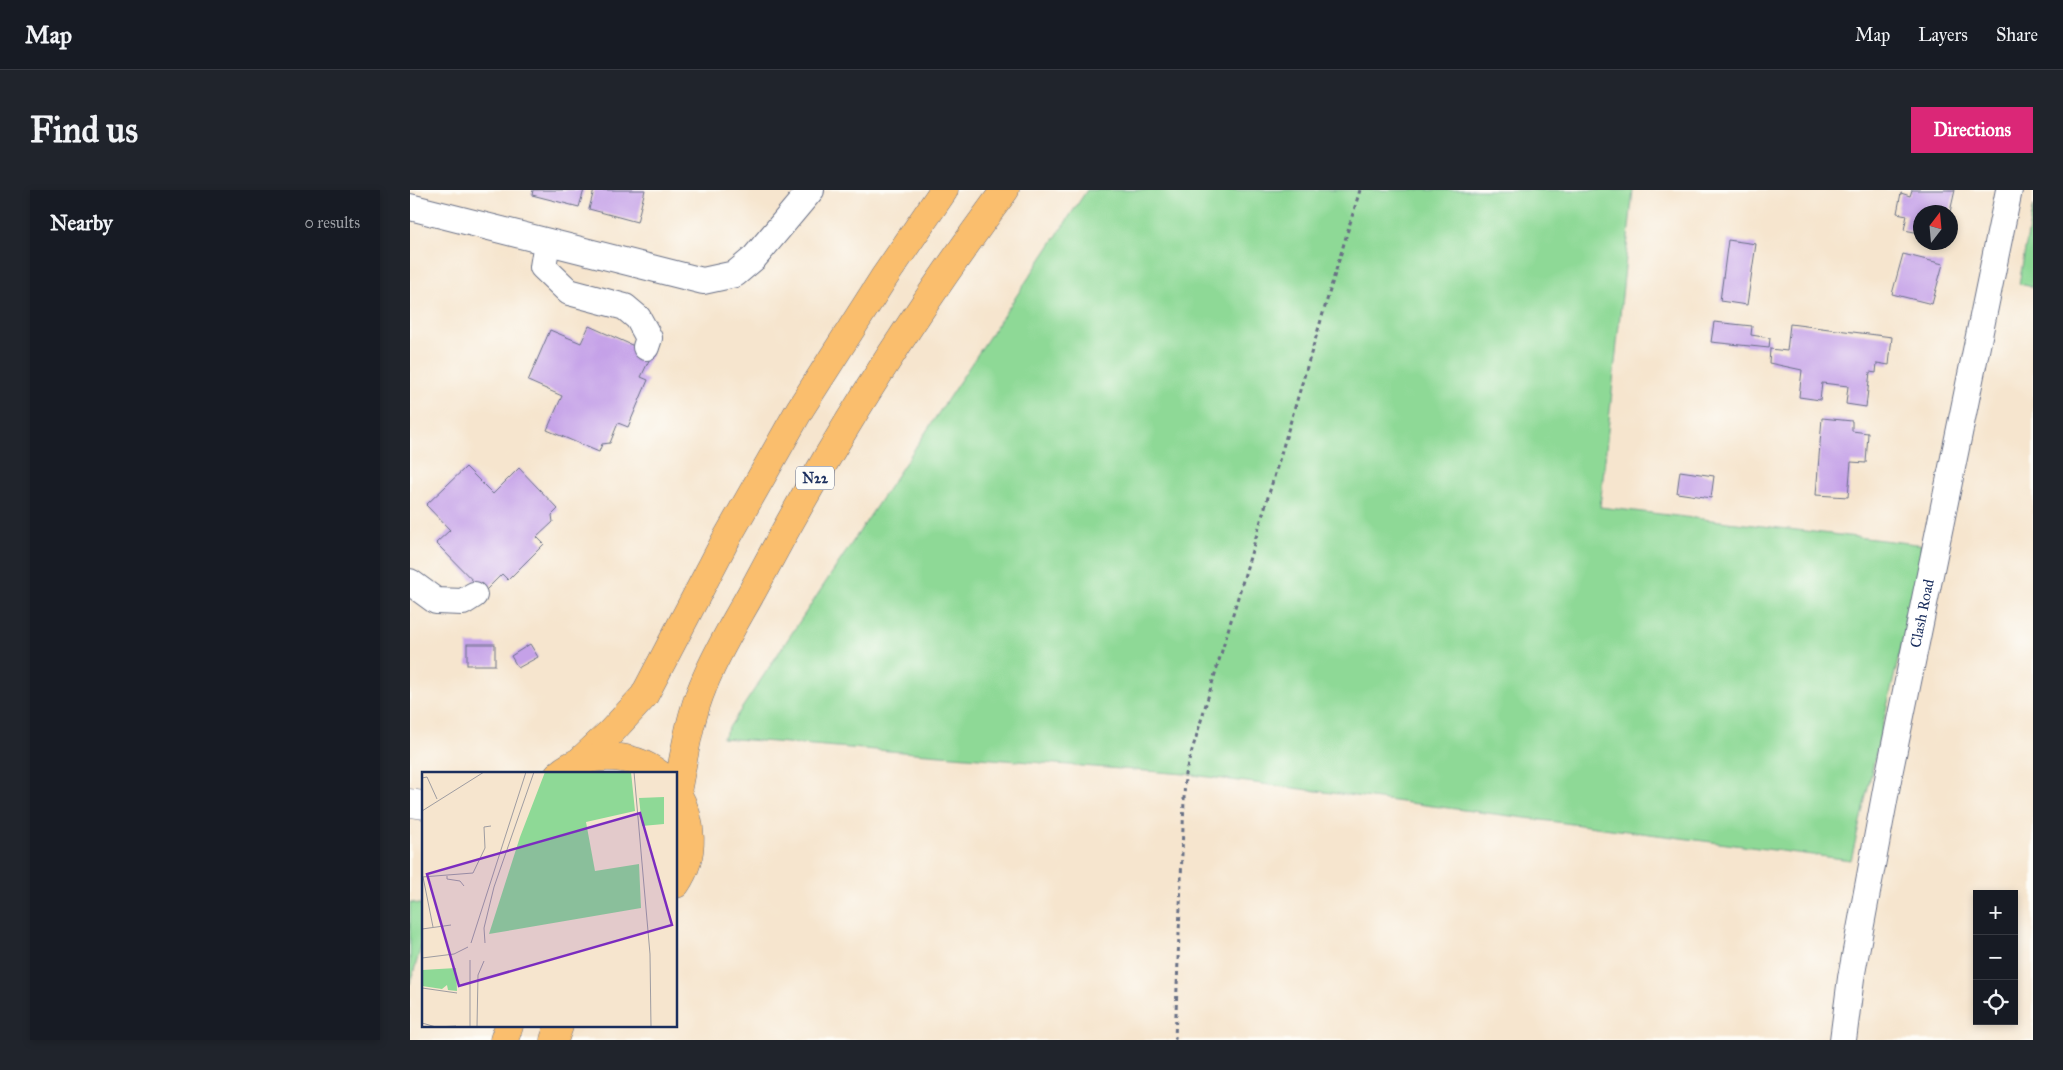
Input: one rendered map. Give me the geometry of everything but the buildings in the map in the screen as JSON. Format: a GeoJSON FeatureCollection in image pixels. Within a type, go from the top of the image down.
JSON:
{"type":"FeatureCollection","features":[{"type":"Feature","properties":{"kind":"highway"},"geometry":{"type":"LineString","coordinates":[[569,767],[611,732],[644,696],[724,543],[800,409],[883,279],[944,190]]}},
{"type":"Feature","properties":{"kind":"highway","name":"N22"},"geometry":{"type":"LineString","coordinates":[[678,787],[689,732],[703,686],[780,538],[855,411],[939,279],[1005,190]]}},
{"type":"Feature","properties":{"kind":"highway"},"geometry":{"type":"LineString","coordinates":[[569,767],[607,756],[634,760],[655,772]]}},
{"type":"Feature","properties":{"kind":"highway","name":"N22"},"geometry":{"type":"LineString","coordinates":[[678,794],[687,814],[691,838],[688,861],[678,880]]}},
{"type":"Feature","properties":{"kind":"highway"},"geometry":{"type":"LineString","coordinates":[[504,1040],[508,1028]]}},
{"type":"Feature","properties":{"kind":"highway"},"geometry":{"type":"LineString","coordinates":[[554,1040],[558,1028]]}},
{"type":"Feature","properties":{"kind":"street"},"geometry":{"type":"LineString","coordinates":[[410,207],[704,281],[735,274],[754,258],[811,190]]}},
{"type":"Feature","properties":{"kind":"street","name":"Clash Road"},"geometry":{"type":"LineString","coordinates":[[1843,1040],[1851,978],[1888,774],[2010,190]]}},
{"type":"Feature","properties":{"kind":"street"},"geometry":{"type":"LineString","coordinates":[[547,242],[543,267],[569,292],[625,307],[638,318],[644,327],[649,338],[646,347]]}},
{"type":"Feature","properties":{"kind":"street"},"geometry":{"type":"LineString","coordinates":[[410,582],[436,601],[463,602],[474,595]]}},
{"type":"Feature","properties":{"kind":"path"},"geometry":{"type":"LineString","coordinates":[[1175,1040],[1185,774],[1360,190]]}},
{"type":"Feature","properties":{"kind":"green space"},"geometry":{"type":"Polygon","coordinates":[[[1087,190],[1633,190],[1600,507],[1925,545],[1851,860],[1185,774],[722,738],[1087,190]]]}},
{"type":"Feature","properties":{"kind":"green space"},"geometry":{"type":"Polygon","coordinates":[[[2033,205],[2033,287],[2019,284],[2033,205]]]}},
{"type":"Feature","properties":{"kind":"green space"},"geometry":{"type":"Polygon","coordinates":[[[410,902],[422,905],[422,944],[410,984],[410,902]]]}}]}
